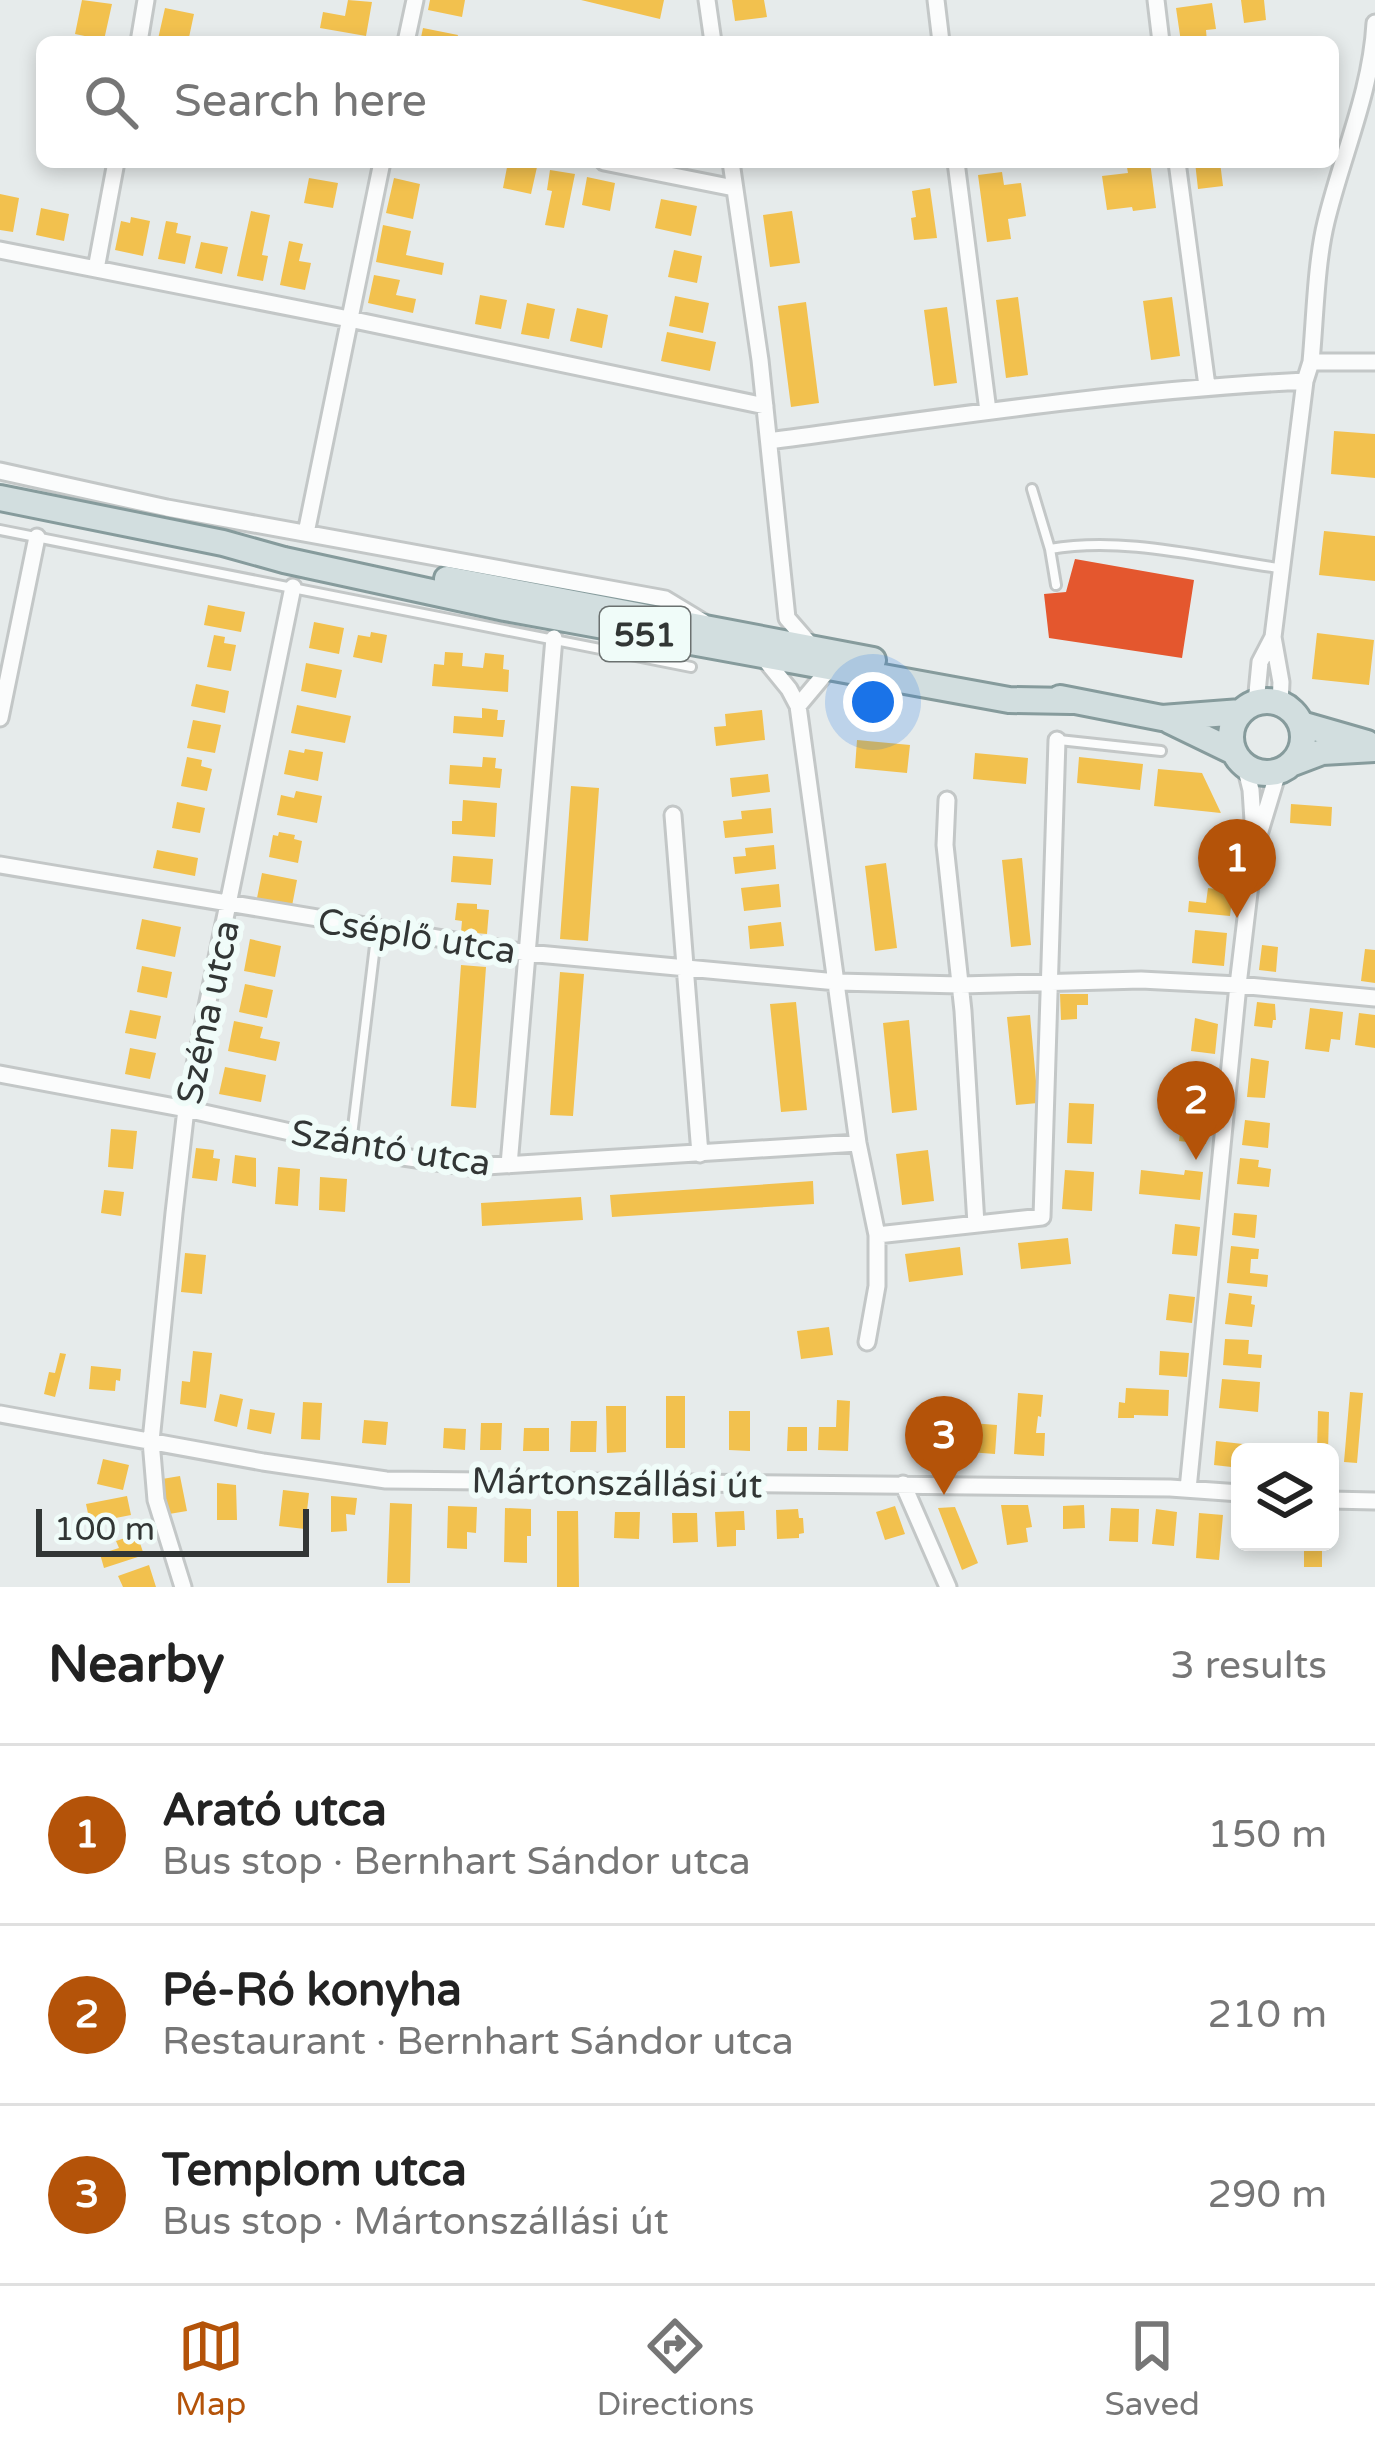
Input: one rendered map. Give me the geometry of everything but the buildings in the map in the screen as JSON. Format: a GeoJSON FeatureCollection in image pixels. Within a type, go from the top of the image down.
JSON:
{"type":"FeatureCollection","features":[{"type":"Feature","properties":{"kind":"main road","name":"551"},"geometry":{"type":"LineString","coordinates":[[0,498],[505,608],[761,647],[1009,700],[1071,701],[1162,718],[1261,773],[1322,752],[1375,747]]}},
{"type":"Feature","properties":{"kind":"main road","name":"551"},"geometry":{"type":"LineString","coordinates":[[223,543],[284,549],[716,630],[761,647]]}},
{"type":"Feature","properties":{"kind":"main road","name":"551"},"geometry":{"type":"LineString","coordinates":[[1162,718],[1259,706],[1292,712],[1301,724],[1375,747]]}},
{"type":"Feature","properties":{"kind":"main road"},"geometry":{"type":"LineString","coordinates":[[1239,759],[1231,738],[1233,724],[1259,706]]}},
{"type":"Feature","properties":{"kind":"main road"},"geometry":{"type":"LineString","coordinates":[[1285,767],[1300,752],[1301,724]]}},
{"type":"Feature","properties":{"kind":"street"},"geometry":{"type":"LineString","coordinates":[[140,36],[146,0]]}},
{"type":"Feature","properties":{"kind":"street"},"geometry":{"type":"LineString","coordinates":[[407,36],[415,0]]}},
{"type":"Feature","properties":{"kind":"street"},"geometry":{"type":"LineString","coordinates":[[707,0],[712,36]]}},
{"type":"Feature","properties":{"kind":"street"},"geometry":{"type":"LineString","coordinates":[[935,0],[940,36]]}},
{"type":"Feature","properties":{"kind":"street"},"geometry":{"type":"LineString","coordinates":[[1156,0],[1160,36]]}},
{"type":"Feature","properties":{"kind":"street"},"geometry":{"type":"LineString","coordinates":[[1259,706],[1281,682],[1273,638],[1325,225],[1357,123],[1375,23]]}},
{"type":"Feature","properties":{"kind":"street"},"geometry":{"type":"LineString","coordinates":[[96,269],[115,168]]}},
{"type":"Feature","properties":{"kind":"street"},"geometry":{"type":"LineString","coordinates":[[306,533],[381,168]]}},
{"type":"Feature","properties":{"kind":"street"},"geometry":{"type":"LineString","coordinates":[[634,168],[734,188]]}},
{"type":"Feature","properties":{"kind":"street"},"geometry":{"type":"LineString","coordinates":[[732,168],[765,406],[787,618],[821,659],[798,706]]}},
{"type":"Feature","properties":{"kind":"street"},"geometry":{"type":"LineString","coordinates":[[957,168],[988,411]]}},
{"type":"Feature","properties":{"kind":"street"},"geometry":{"type":"LineString","coordinates":[[1178,168],[1207,386]]}},
{"type":"Feature","properties":{"kind":"street"},"geometry":{"type":"LineString","coordinates":[[0,250],[765,406]]}},
{"type":"Feature","properties":{"kind":"street"},"geometry":{"type":"LineString","coordinates":[[1310,362],[1375,362]]}},
{"type":"Feature","properties":{"kind":"street"},"geometry":{"type":"LineString","coordinates":[[769,441],[1207,386],[1305,381]]}},
{"type":"Feature","properties":{"kind":"street"},"geometry":{"type":"LineString","coordinates":[[0,471],[167,508],[665,599],[716,630]]}},
{"type":"Feature","properties":{"kind":"street"},"geometry":{"type":"LineString","coordinates":[[0,718],[37,537]]}},
{"type":"Feature","properties":{"kind":"street","name":"Széna utca"},"geometry":{"type":"LineString","coordinates":[[183,1587],[156,1500],[151,1441],[186,1109],[293,587]]}},
{"type":"Feature","properties":{"kind":"street"},"geometry":{"type":"LineString","coordinates":[[787,618],[761,647],[798,706],[858,1144],[877,1235],[877,1286],[867,1342]]}},
{"type":"Feature","properties":{"kind":"street"},"geometry":{"type":"LineString","coordinates":[[509,1165],[554,638]]}},
{"type":"Feature","properties":{"kind":"street"},"geometry":{"type":"LineString","coordinates":[[1259,706],[1260,662],[1273,638]]}},
{"type":"Feature","properties":{"kind":"street"},"geometry":{"type":"LineString","coordinates":[[877,1235],[1042,1216],[1057,740]]}},
{"type":"Feature","properties":{"kind":"street"},"geometry":{"type":"LineString","coordinates":[[1188,1489],[1254,851],[1251,790],[1239,759]]}},
{"type":"Feature","properties":{"kind":"street"},"geometry":{"type":"LineString","coordinates":[[1254,851],[1285,767]]}},
{"type":"Feature","properties":{"kind":"street"},"geometry":{"type":"LineString","coordinates":[[947,800],[945,845],[976,1224]]}},
{"type":"Feature","properties":{"kind":"street"},"geometry":{"type":"LineString","coordinates":[[673,815],[700,1154]]}},
{"type":"Feature","properties":{"kind":"street","name":"Cséplő utca"},"geometry":{"type":"LineString","coordinates":[[0,865],[527,953],[837,982],[960,985],[1141,980],[1375,998]]}},
{"type":"Feature","properties":{"kind":"street","name":"Szántó utca"},"geometry":{"type":"LineString","coordinates":[[0,1074],[471,1167],[858,1144]]}},
{"type":"Feature","properties":{"kind":"street","name":"Mártonszállási út"},"geometry":{"type":"LineString","coordinates":[[0,1414],[386,1480],[1231,1492]]}},
{"type":"Feature","properties":{"kind":"street"},"geometry":{"type":"LineString","coordinates":[[903,1484],[948,1587]]}},
{"type":"Feature","properties":{"kind":"street"},"geometry":{"type":"LineString","coordinates":[[1339,1500],[1375,1501]]}},
{"type":"Feature","properties":{"kind":"lane"},"geometry":{"type":"LineString","coordinates":[[1032,489],[1056,585]]}},
{"type":"Feature","properties":{"kind":"lane"},"geometry":{"type":"LineString","coordinates":[[0,530],[691,667]]}},
{"type":"Feature","properties":{"kind":"lane"},"geometry":{"type":"LineString","coordinates":[[1050,549],[1079,544],[1124,546],[1280,568]]}},
{"type":"Feature","properties":{"kind":"lane"},"geometry":{"type":"LineString","coordinates":[[1057,740],[1161,751]]}},
{"type":"Feature","properties":{"kind":"lane"},"geometry":{"type":"LineString","coordinates":[[1347,751],[1375,761]]}},
{"type":"Feature","properties":{"kind":"lane"},"geometry":{"type":"LineString","coordinates":[[350,1145],[376,929]]}},
{"type":"Feature","properties":{"kind":"place","name":"Arató utca"},"geometry":{"type":"Point","coordinates":[1237,918]}},
{"type":"Feature","properties":{"kind":"place","name":"Pé-Ró konyha"},"geometry":{"type":"Point","coordinates":[1196,1160]}},
{"type":"Feature","properties":{"kind":"place","name":"Templom utca"},"geometry":{"type":"Point","coordinates":[944,1495]}}]}
